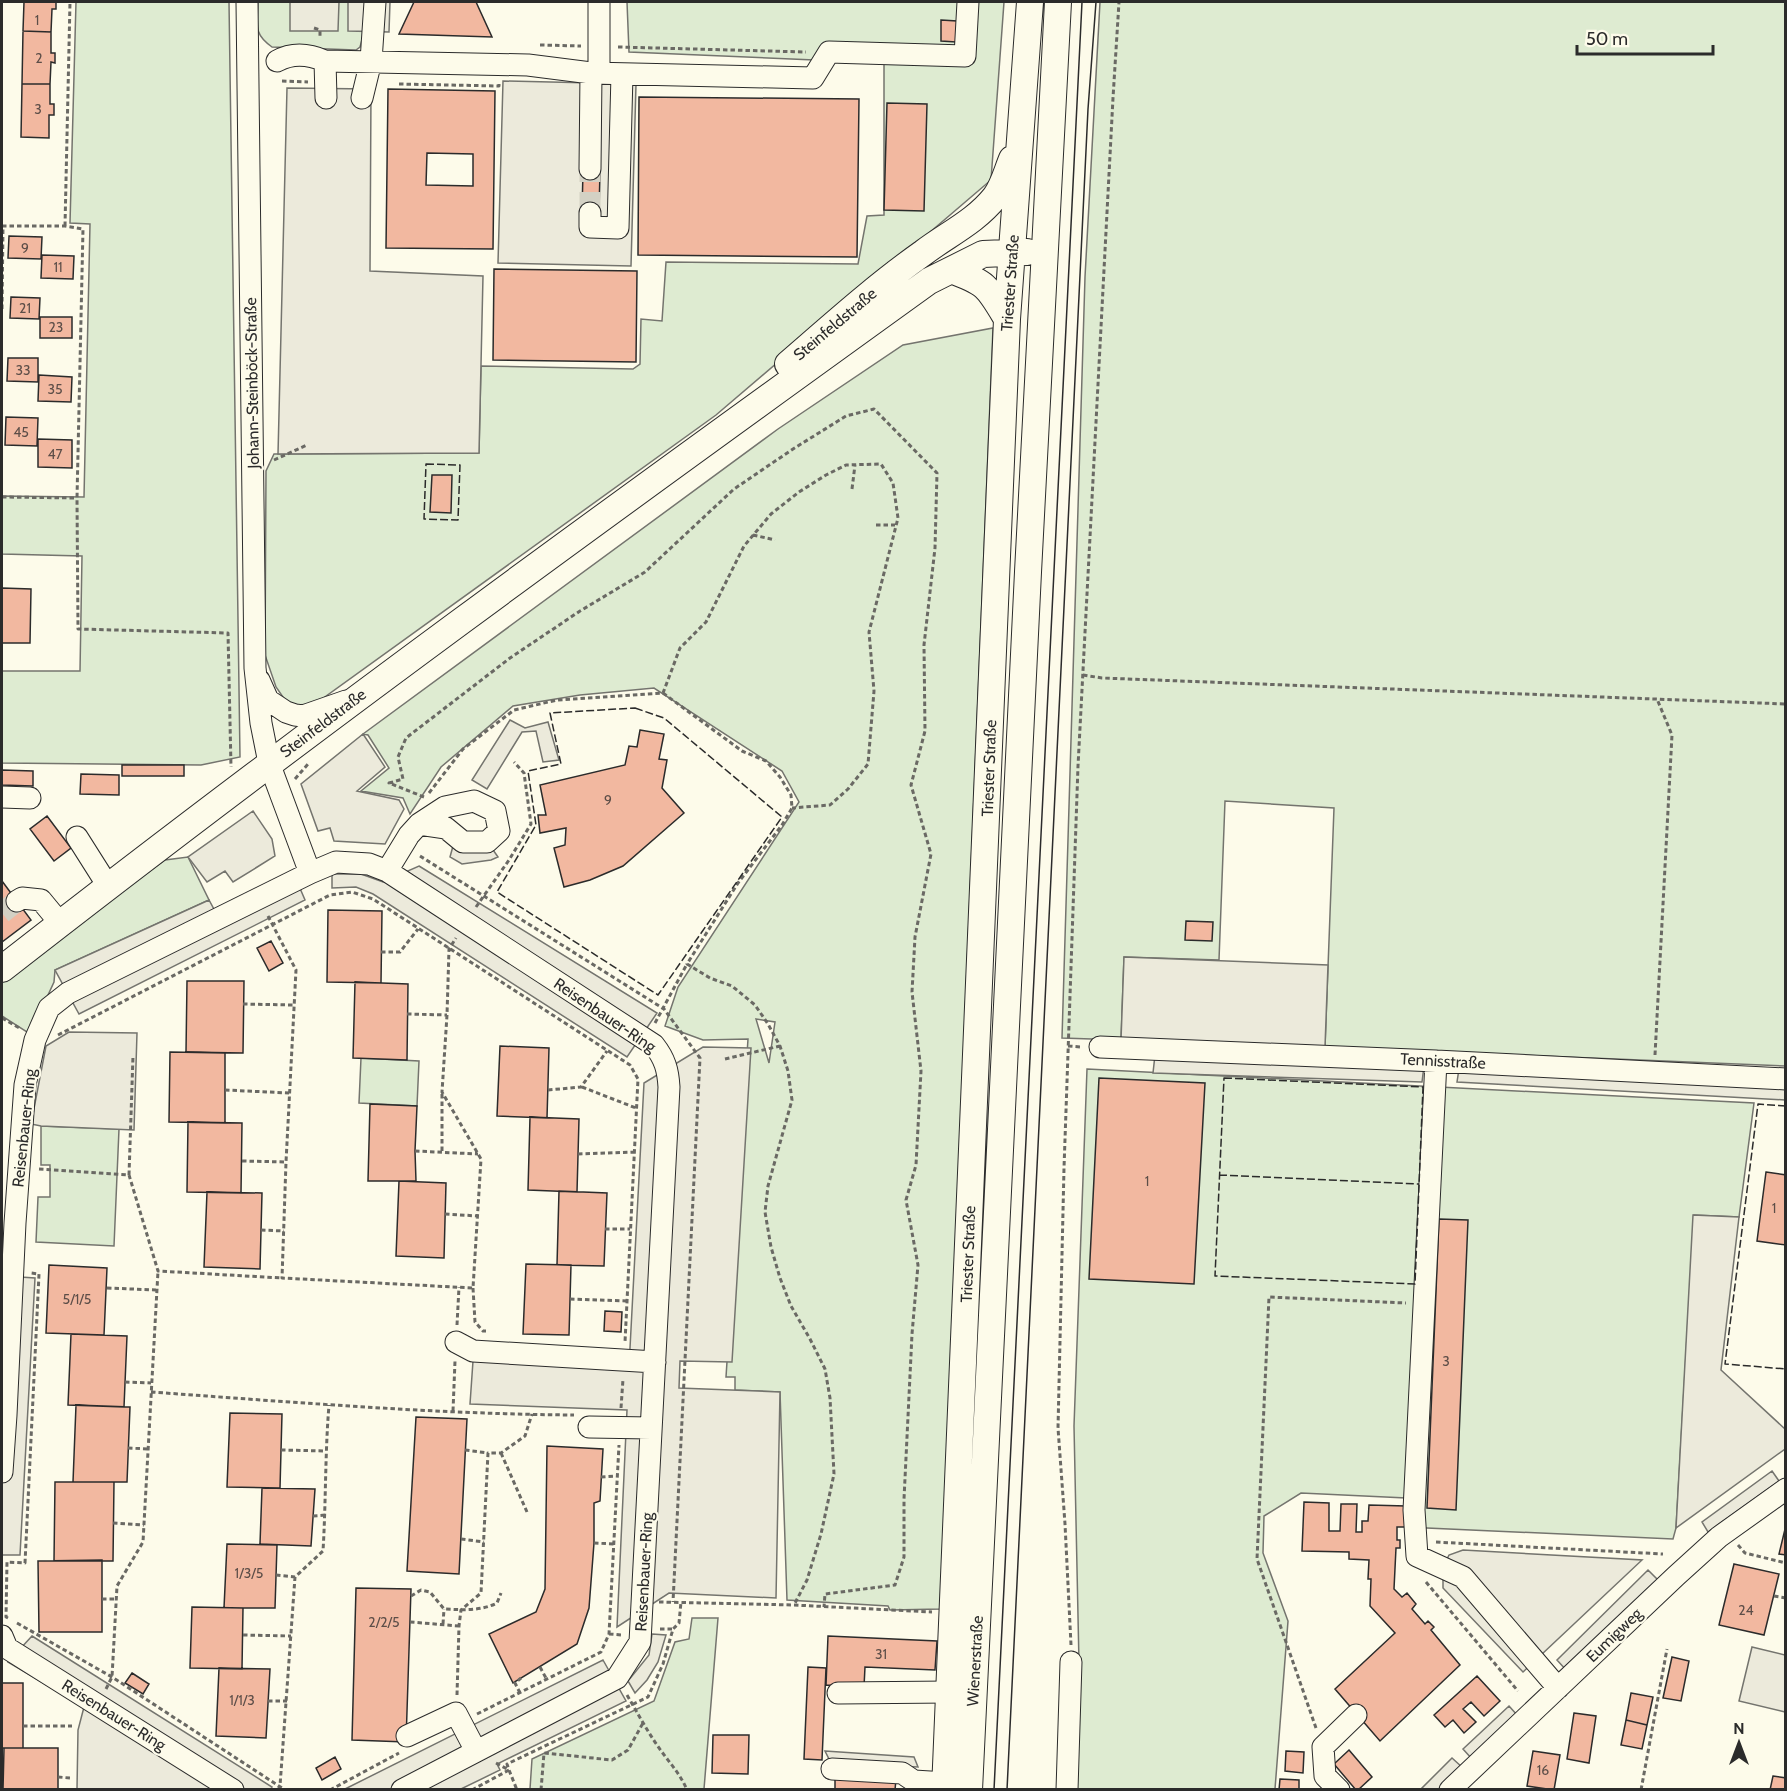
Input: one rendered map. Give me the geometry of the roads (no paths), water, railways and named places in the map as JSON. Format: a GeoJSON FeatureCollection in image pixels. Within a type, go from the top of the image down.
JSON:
{"type":"FeatureCollection","features":[{"type":"Feature","properties":{"kind":"main road","name":"Triester Straße"},"geometry":{"type":"LineString","coordinates":[[969,1534],[1007,319],[1030,2]]}},
{"type":"Feature","properties":{"kind":"main road","name":"Triester Straße"},"geometry":{"type":"LineString","coordinates":[[969,1534],[1058,2]]}},
{"type":"Feature","properties":{"kind":"main road"},"geometry":{"type":"LineString","coordinates":[[957,231],[979,214],[997,195],[1019,145]]}},
{"type":"Feature","properties":{"kind":"main road","name":"Steinfeldstraße"},"geometry":{"type":"LineString","coordinates":[[649,483],[871,293],[924,252],[957,231],[985,228],[1013,241],[1044,249]]}},
{"type":"Feature","properties":{"kind":"main road","name":"Steinfeldstraße"},"geometry":{"type":"LineString","coordinates":[[2,969],[298,741],[929,280],[1013,241]]}},
{"type":"Feature","properties":{"kind":"main road"},"geometry":{"type":"LineString","coordinates":[[951,270],[976,279],[990,291],[1007,319]]}},
{"type":"Feature","properties":{"kind":"main road","name":"Wienerstraße"},"geometry":{"type":"LineString","coordinates":[[953,1787],[950,1692],[969,1534]]}},
{"type":"Feature","properties":{"kind":"main road","name":"Wienerstraße"},"geometry":{"type":"LineString","coordinates":[[953,1787],[969,1534]]}},
{"type":"Feature","properties":{"kind":"street","name":"Johann-Steinböck-Straße"},"geometry":{"type":"LineString","coordinates":[[247,2],[255,668],[261,723],[269,763]]}},
{"type":"Feature","properties":{"kind":"street"},"geometry":{"type":"LineString","coordinates":[[362,98],[371,61],[375,2]]}},
{"type":"Feature","properties":{"kind":"street"},"geometry":{"type":"LineString","coordinates":[[591,169],[595,73],[599,47],[599,2]]}},
{"type":"Feature","properties":{"kind":"street"},"geometry":{"type":"LineString","coordinates":[[248,60],[277,61],[288,55],[313,56],[325,61],[528,65],[595,73],[813,78],[829,52],[965,56],[968,2]]}},
{"type":"Feature","properties":{"kind":"street"},"geometry":{"type":"LineString","coordinates":[[325,61],[326,98]]}},
{"type":"Feature","properties":{"kind":"street"},"geometry":{"type":"LineString","coordinates":[[590,213],[590,227],[618,228],[622,74]]}},
{"type":"Feature","properties":{"kind":"street"},"geometry":{"type":"LineString","coordinates":[[255,668],[268,700],[295,715],[303,716],[356,698]]}},
{"type":"Feature","properties":{"kind":"street"},"geometry":{"type":"LineString","coordinates":[[269,763],[310,873]]}},
{"type":"Feature","properties":{"kind":"street"},"geometry":{"type":"LineString","coordinates":[[2,797],[30,798]]}},
{"type":"Feature","properties":{"kind":"street"},"geometry":{"type":"LineString","coordinates":[[387,871],[419,824]]}},
{"type":"Feature","properties":{"kind":"street"},"geometry":{"type":"LineString","coordinates":[[77,837],[108,886]]}},
{"type":"Feature","properties":{"kind":"street","name":"Reisenbauer-Ring"},"geometry":{"type":"LineString","coordinates":[[2,1472],[25,1085],[35,1040],[50,1008],[68,993],[310,873],[336,862],[369,864],[387,871],[654,1045],[663,1056],[668,1069],[669,1087],[640,1642],[617,1678],[402,1790]]}},
{"type":"Feature","properties":{"kind":"street"},"geometry":{"type":"LineString","coordinates":[[17,901],[21,898],[41,900],[60,923]]}},
{"type":"Feature","properties":{"kind":"street","name":"Tennisstraße"},"geometry":{"type":"LineString","coordinates":[[1100,1047],[1785,1079]]}},
{"type":"Feature","properties":{"kind":"street"},"geometry":{"type":"LineString","coordinates":[[1436,1061],[1414,1510],[1417,1549],[1463,1577],[1558,1688]]}},
{"type":"Feature","properties":{"kind":"street"},"geometry":{"type":"LineString","coordinates":[[460,1355],[655,1362]]}},
{"type":"Feature","properties":{"kind":"street"},"geometry":{"type":"LineString","coordinates":[[583,1421],[619,1427],[651,1428]]}},
{"type":"Feature","properties":{"kind":"street","name":"Eumigweg"},"geometry":{"type":"LineString","coordinates":[[1450,1790],[1676,1576],[1728,1531],[1785,1489]]}},
{"type":"Feature","properties":{"kind":"street","name":"Reisenbauer-Ring"},"geometry":{"type":"LineString","coordinates":[[2,1636],[7,1648],[233,1790]]}},
{"type":"Feature","properties":{"kind":"street"},"geometry":{"type":"LineString","coordinates":[[1067,1790],[1071,1662]]}},
{"type":"Feature","properties":{"kind":"street"},"geometry":{"type":"LineString","coordinates":[[838,1693],[950,1692]]}},
{"type":"Feature","properties":{"kind":"street"},"geometry":{"type":"LineString","coordinates":[[1339,1790],[1325,1776],[1323,1747],[1356,1715]]}},
{"type":"Feature","properties":{"kind":"street"},"geometry":{"type":"LineString","coordinates":[[404,1744],[459,1718],[476,1751]]}},
{"type":"Feature","properties":{"kind":"street"},"geometry":{"type":"LineString","coordinates":[[832,1769],[902,1773],[914,1781],[953,1787]]}},
{"type":"Feature","properties":{"kind":"tunnel"},"geometry":{"type":"LineString","coordinates":[[590,169],[590,213]]}},
{"type":"Feature","properties":{"kind":"tunnel"},"geometry":{"type":"LineString","coordinates":[[2,913],[17,901]]}},
{"type":"Feature","properties":{"kind":"tram line"},"geometry":{"type":"LineString","coordinates":[[994,1790],[1082,2]]}},
{"type":"Feature","properties":{"kind":"tram line"},"geometry":{"type":"LineString","coordinates":[[1007,1790],[1088,109],[1096,2]]}}]}
